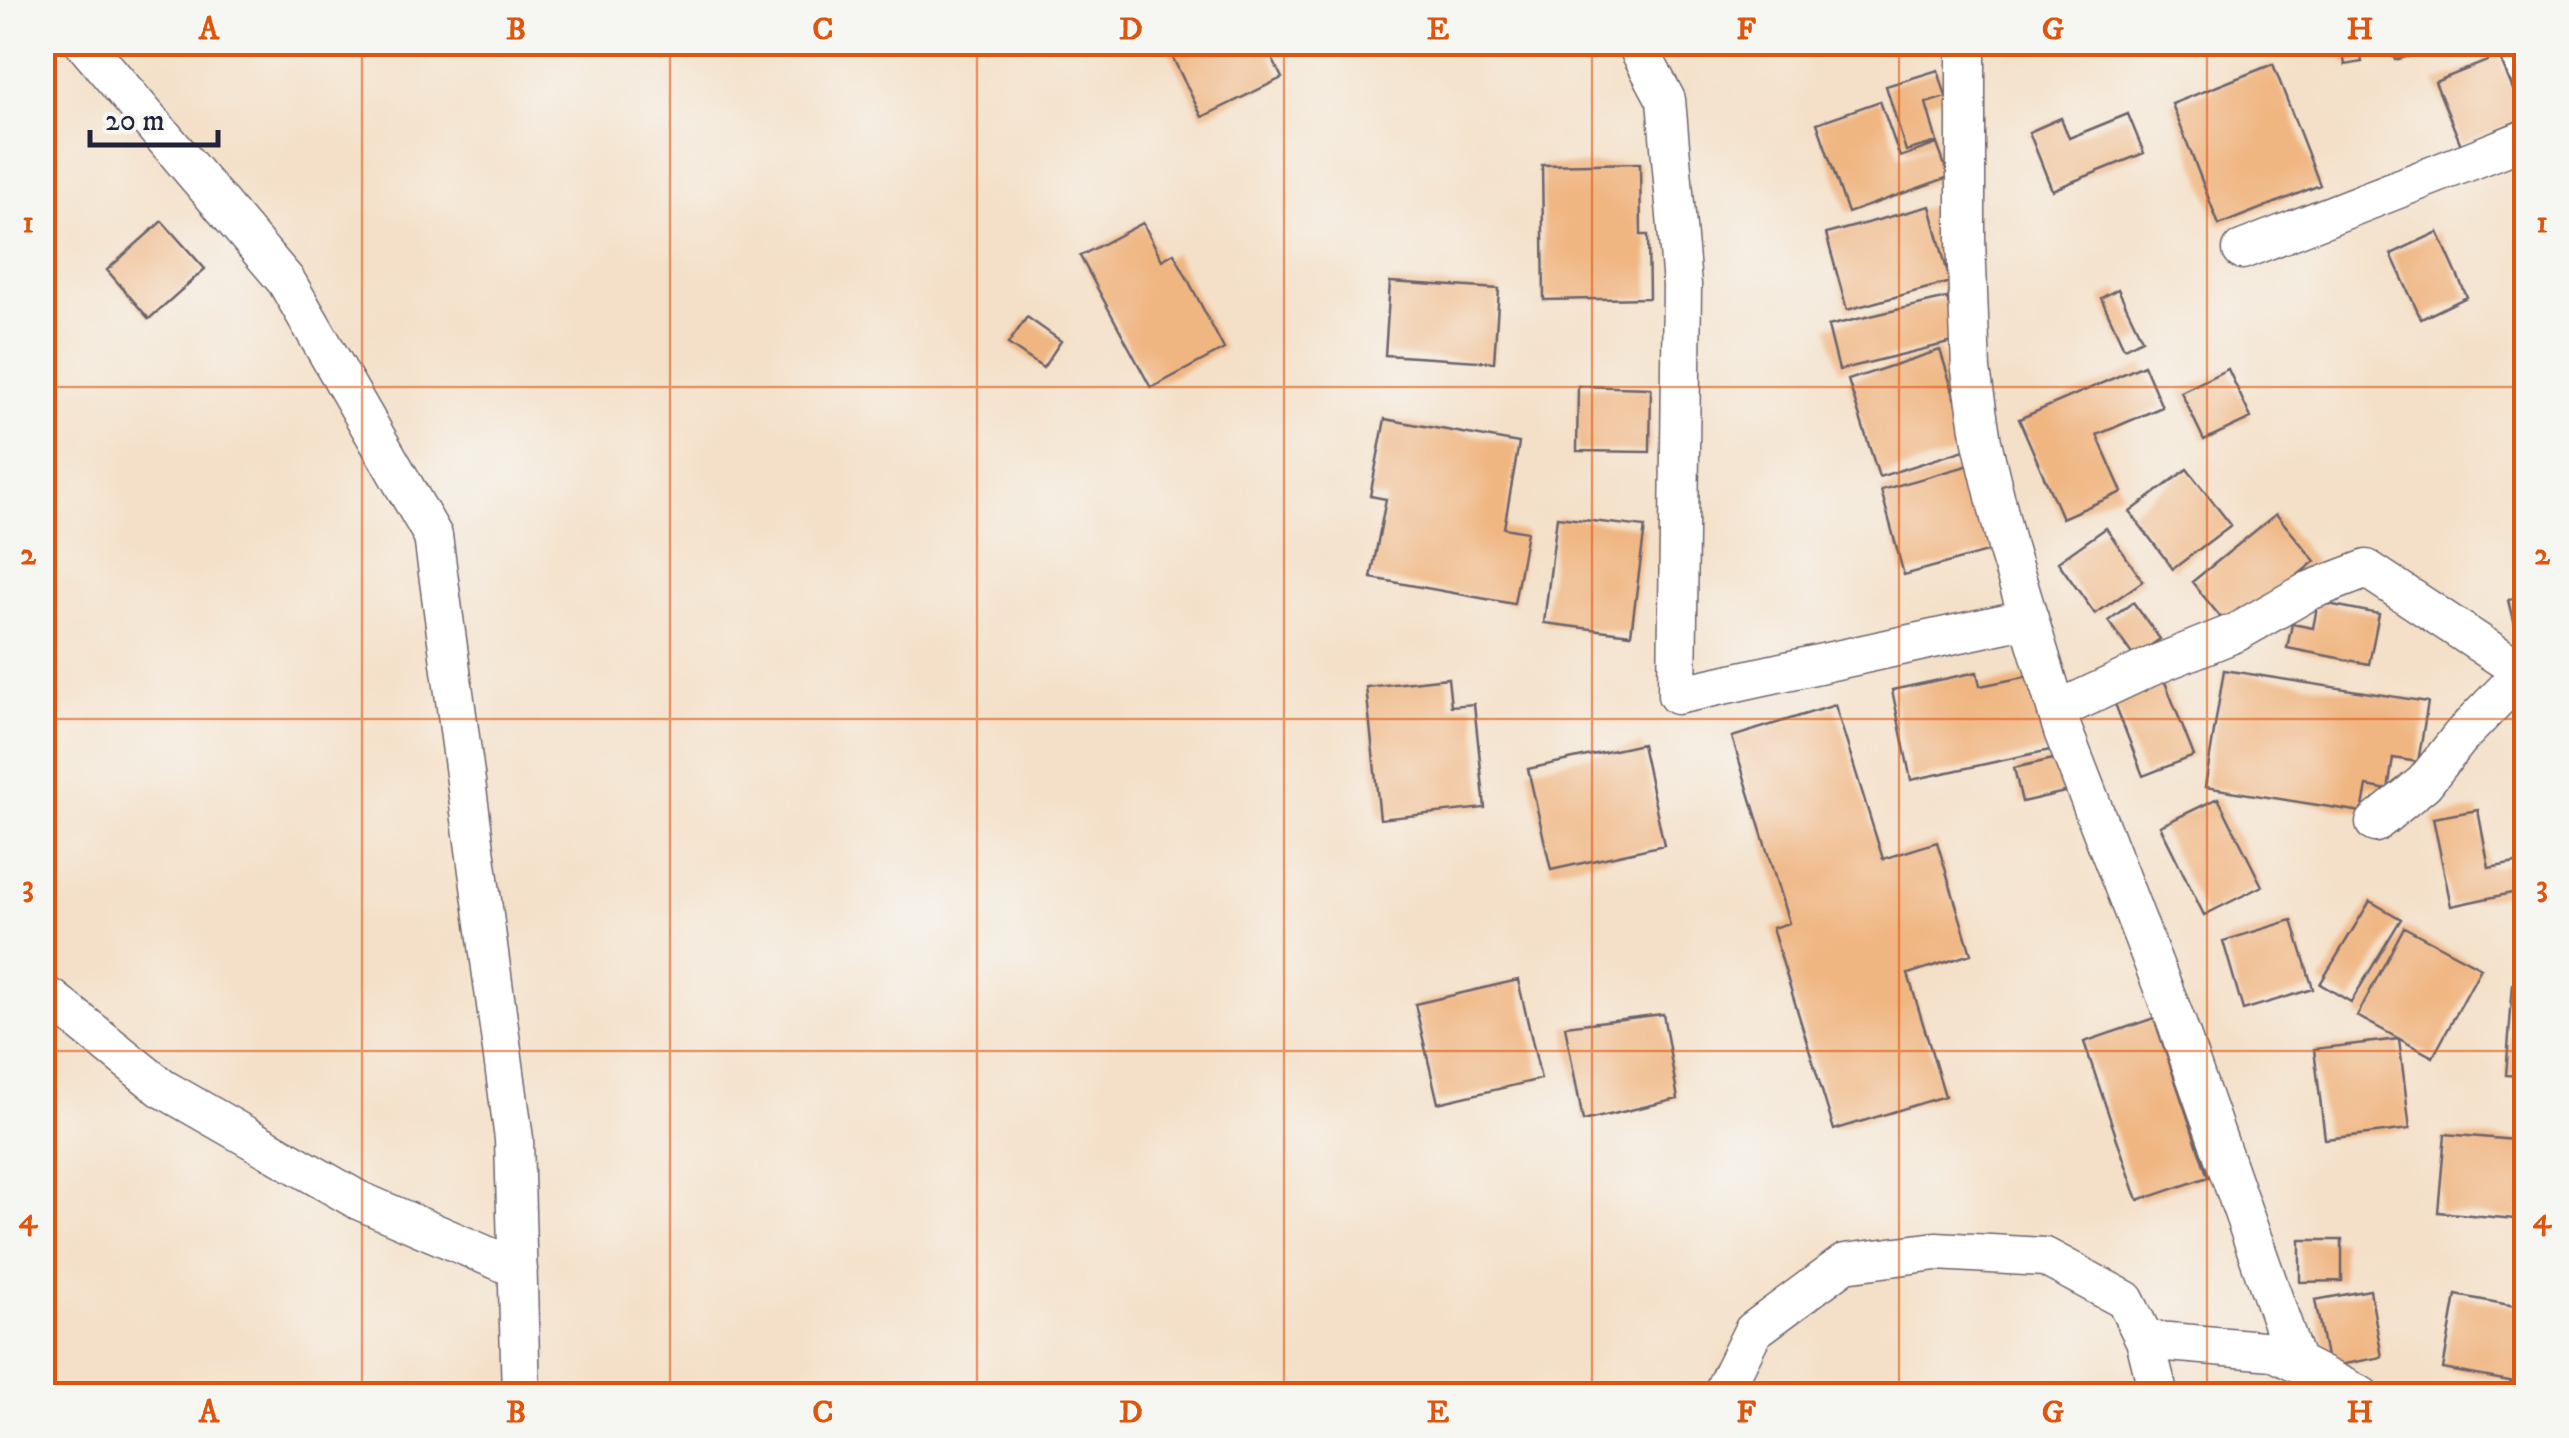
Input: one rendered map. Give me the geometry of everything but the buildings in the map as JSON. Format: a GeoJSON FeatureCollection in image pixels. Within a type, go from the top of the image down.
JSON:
{"type":"FeatureCollection","features":[{"type":"Feature","properties":{"kind":"street"},"geometry":{"type":"LineString","coordinates":[[83,42],[286,281],[433,536],[514,1138],[521,1396]]}},
{"type":"Feature","properties":{"kind":"street"},"geometry":{"type":"LineString","coordinates":[[1635,42],[1666,100],[1682,285],[1677,695],[2029,618]]}},
{"type":"Feature","properties":{"kind":"street"},"geometry":{"type":"LineString","coordinates":[[1966,42],[1966,240],[1971,370],[1982,442],[2006,547],[2064,731],[2176,1024],[2296,1363]]}},
{"type":"Feature","properties":{"kind":"street"},"geometry":{"type":"LineString","coordinates":[[2516,42],[2526,69]]}},
{"type":"Feature","properties":{"kind":"street"},"geometry":{"type":"LineString","coordinates":[[2242,250],[2526,138]]}},
{"type":"Feature","properties":{"kind":"street"},"geometry":{"type":"LineString","coordinates":[[2058,710],[2238,632],[2310,591],[2367,569],[2525,671],[2462,735],[2424,783],[2375,823]]}},
{"type":"Feature","properties":{"kind":"street"},"geometry":{"type":"LineString","coordinates":[[42,1004],[52,999],[162,1088],[358,1200],[518,1269]]}},
{"type":"Feature","properties":{"kind":"street"},"geometry":{"type":"LineString","coordinates":[[1721,1396],[1753,1331],[1845,1263],[1936,1250],[2045,1256],[2125,1300],[2145,1340],[2159,1396]]}},
{"type":"Feature","properties":{"kind":"street"},"geometry":{"type":"LineString","coordinates":[[2145,1340],[2273,1351],[2361,1396]]}}]}
